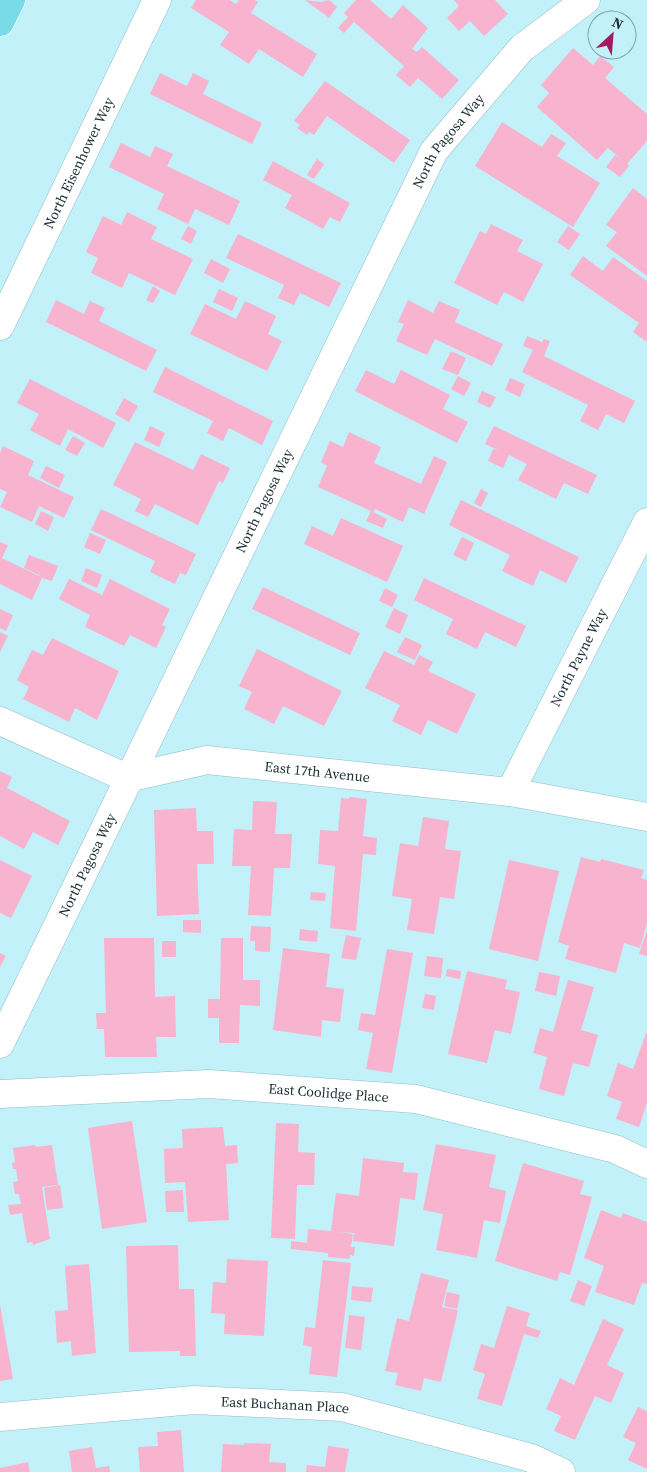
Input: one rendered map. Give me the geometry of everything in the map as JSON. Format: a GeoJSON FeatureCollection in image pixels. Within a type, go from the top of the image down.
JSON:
{"type":"FeatureCollection","features":[{"type":"Feature","properties":{"kind":"main road"},"geometry":{"type":"LineString","coordinates":[[0,22],[11,0]]}},
{"type":"Feature","properties":{"kind":"street","name":"North Eisenhower Way"},"geometry":{"type":"LineString","coordinates":[[0,326],[157,0]]}},
{"type":"Feature","properties":{"kind":"street","name":"North Pagosa Way"},"geometry":{"type":"LineString","coordinates":[[0,1044],[434,151],[522,48],[586,0]]}},
{"type":"Feature","properties":{"kind":"street","name":"North Payne Way"},"geometry":{"type":"LineString","coordinates":[[510,792],[647,522]]}},
{"type":"Feature","properties":{"kind":"street"},"geometry":{"type":"LineString","coordinates":[[0,721],[128,778]]}},
{"type":"Feature","properties":{"kind":"street","name":"East 17th Avenue"},"geometry":{"type":"LineString","coordinates":[[128,778],[207,760],[510,792],[647,817]]}},
{"type":"Feature","properties":{"kind":"street","name":"East Coolidge Place"},"geometry":{"type":"LineString","coordinates":[[0,1094],[209,1084],[416,1099],[615,1149],[647,1164]]}},
{"type":"Feature","properties":{"kind":"street","name":"East Buchanan Place"},"geometry":{"type":"LineString","coordinates":[[0,1417],[194,1400],[342,1407],[531,1458],[561,1472]]}},
{"type":"Feature","properties":{"kind":"building"},"geometry":{"type":"Polygon","coordinates":[[[196,0],[230,0],[236,4],[239,0],[255,0],[258,2],[251,13],[317,54],[303,77],[259,49],[249,64],[220,45],[229,32],[191,8],[196,0]]]}},
{"type":"Feature","properties":{"kind":"building"},"geometry":{"type":"Polygon","coordinates":[[[305,0],[321,2],[329,0],[337,7],[329,18],[305,0]]]}},
{"type":"Feature","properties":{"kind":"building"},"geometry":{"type":"Polygon","coordinates":[[[356,0],[370,0],[391,19],[403,5],[428,28],[412,49],[417,52],[422,47],[459,80],[442,99],[418,78],[410,87],[396,75],[404,66],[354,22],[344,33],[338,28],[348,17],[344,13],[356,0]]]}},
{"type":"Feature","properties":{"kind":"building"},"geometry":{"type":"Polygon","coordinates":[[[454,0],[495,0],[508,14],[484,36],[470,21],[459,31],[447,18],[459,6],[454,0]]]}},
{"type":"Feature","properties":{"kind":"building"},"geometry":{"type":"Polygon","coordinates":[[[573,48],[593,65],[597,60],[605,60],[614,67],[605,78],[647,114],[647,141],[627,164],[629,166],[620,177],[606,167],[615,155],[622,160],[608,148],[597,160],[537,107],[549,93],[541,85],[573,48]]]}},
{"type":"Feature","properties":{"kind":"building"},"geometry":{"type":"Polygon","coordinates":[[[160,73],[187,86],[193,73],[209,81],[203,94],[262,123],[252,144],[150,94],[160,73]]]}},
{"type":"Feature","properties":{"kind":"building"},"geometry":{"type":"Polygon","coordinates":[[[325,81],[410,140],[394,163],[327,116],[314,135],[309,132],[307,135],[297,128],[300,125],[294,121],[325,81]]]}},
{"type":"Feature","properties":{"kind":"building"},"geometry":{"type":"Polygon","coordinates":[[[502,122],[542,147],[551,134],[566,143],[557,156],[600,183],[573,227],[475,166],[502,122]]]}},
{"type":"Feature","properties":{"kind":"building"},"geometry":{"type":"Polygon","coordinates":[[[121,143],[150,157],[155,146],[173,154],[167,166],[240,201],[229,225],[195,209],[188,224],[157,209],[164,194],[109,167],[121,143]]]}},
{"type":"Feature","properties":{"kind":"building"},"geometry":{"type":"Polygon","coordinates":[[[317,159],[324,164],[314,179],[307,175],[317,159]]]}},
{"type":"Feature","properties":{"kind":"building"},"geometry":{"type":"Polygon","coordinates":[[[273,161],[350,203],[340,222],[330,217],[323,229],[285,208],[292,195],[263,180],[273,161]]]}},
{"type":"Feature","properties":{"kind":"building"},"geometry":{"type":"Polygon","coordinates":[[[633,188],[647,199],[647,276],[606,246],[617,232],[606,225],[633,188]]]}},
{"type":"Feature","properties":{"kind":"building"},"geometry":{"type":"Polygon","coordinates":[[[127,212],[157,227],[151,239],[193,259],[175,295],[129,273],[122,288],[91,273],[98,258],[86,252],[103,216],[121,225],[127,212]]]}},
{"type":"Feature","properties":{"kind":"building"},"geometry":{"type":"Polygon","coordinates":[[[491,224],[523,240],[517,251],[543,264],[523,302],[504,292],[497,305],[454,283],[480,231],[486,234],[491,224]]]}},
{"type":"Feature","properties":{"kind":"building"},"geometry":{"type":"Polygon","coordinates":[[[188,226],[197,231],[191,244],[181,239],[188,226]]]}},
{"type":"Feature","properties":{"kind":"building"},"geometry":{"type":"Polygon","coordinates":[[[568,226],[580,234],[569,250],[557,242],[568,226]]]}},
{"type":"Feature","properties":{"kind":"building"},"geometry":{"type":"Polygon","coordinates":[[[238,234],[341,283],[329,307],[300,293],[294,305],[278,298],[284,285],[226,258],[238,234]]]}},
{"type":"Feature","properties":{"kind":"building"},"geometry":{"type":"Polygon","coordinates":[[[583,256],[603,271],[613,257],[647,281],[647,342],[633,332],[639,323],[570,275],[583,256]]]}},
{"type":"Feature","properties":{"kind":"building"},"geometry":{"type":"Polygon","coordinates":[[[211,259],[230,269],[223,283],[204,273],[211,259]]]}},
{"type":"Feature","properties":{"kind":"building"},"geometry":{"type":"Polygon","coordinates":[[[153,286],[160,291],[153,303],[146,300],[153,286]]]}},
{"type":"Feature","properties":{"kind":"building"},"geometry":{"type":"Polygon","coordinates":[[[219,289],[238,298],[232,311],[213,302],[219,289]]]}},
{"type":"Feature","properties":{"kind":"building"},"geometry":{"type":"Polygon","coordinates":[[[56,300],[84,314],[90,301],[105,308],[99,321],[157,350],[146,371],[46,322],[56,300]]]}},
{"type":"Feature","properties":{"kind":"building"},"geometry":{"type":"Polygon","coordinates":[[[408,300],[433,313],[439,301],[460,310],[455,322],[503,344],[492,366],[435,339],[427,355],[396,341],[404,324],[398,322],[408,300]]]}},
{"type":"Feature","properties":{"kind":"building"},"geometry":{"type":"Polygon","coordinates":[[[245,301],[276,316],[268,334],[282,341],[267,371],[190,334],[205,304],[236,319],[245,301]]]}},
{"type":"Feature","properties":{"kind":"building"},"geometry":{"type":"Polygon","coordinates":[[[527,336],[542,342],[544,339],[550,341],[544,356],[635,401],[624,423],[606,414],[598,430],[580,421],[588,405],[522,372],[533,350],[523,346],[527,336]]]}},
{"type":"Feature","properties":{"kind":"building"},"geometry":{"type":"Polygon","coordinates":[[[451,351],[466,358],[458,375],[442,369],[451,351]]]}},
{"type":"Feature","properties":{"kind":"building"},"geometry":{"type":"Polygon","coordinates":[[[165,367],[273,421],[262,445],[229,428],[223,441],[207,433],[213,421],[153,392],[165,367]]]}},
{"type":"Feature","properties":{"kind":"building"},"geometry":{"type":"Polygon","coordinates":[[[366,370],[394,384],[401,370],[450,395],[443,409],[468,422],[457,443],[355,391],[366,370]]]}},
{"type":"Feature","properties":{"kind":"building"},"geometry":{"type":"Polygon","coordinates":[[[458,376],[471,383],[464,396],[451,389],[458,376]]]}},
{"type":"Feature","properties":{"kind":"building"},"geometry":{"type":"Polygon","coordinates":[[[510,378],[525,384],[520,397],[505,390],[510,378]]]}},
{"type":"Feature","properties":{"kind":"building"},"geometry":{"type":"Polygon","coordinates":[[[30,379],[116,423],[103,448],[68,429],[60,446],[30,430],[39,414],[17,403],[30,379]]]}},
{"type":"Feature","properties":{"kind":"building"},"geometry":{"type":"Polygon","coordinates":[[[482,391],[496,397],[490,408],[477,402],[482,391]]]}},
{"type":"Feature","properties":{"kind":"building"},"geometry":{"type":"Polygon","coordinates":[[[124,398],[138,406],[129,422],[115,414],[124,398]]]}},
{"type":"Feature","properties":{"kind":"building"},"geometry":{"type":"Polygon","coordinates":[[[150,426],[165,433],[159,447],[144,440],[150,426]]]}},
{"type":"Feature","properties":{"kind":"building"},"geometry":{"type":"Polygon","coordinates":[[[494,426],[597,475],[588,494],[564,483],[556,499],[518,480],[527,464],[509,455],[503,468],[488,461],[493,449],[498,450],[485,444],[494,426]]]}},
{"type":"Feature","properties":{"kind":"building"},"geometry":{"type":"Polygon","coordinates":[[[349,432],[381,447],[374,463],[421,484],[434,456],[447,462],[424,514],[409,507],[403,522],[375,509],[373,512],[387,519],[383,528],[366,521],[371,511],[318,487],[327,466],[321,462],[330,441],[343,447],[349,432]]]}},
{"type":"Feature","properties":{"kind":"building"},"geometry":{"type":"Polygon","coordinates":[[[73,436],[85,443],[77,456],[65,450],[73,436]]]}},
{"type":"Feature","properties":{"kind":"building"},"geometry":{"type":"Polygon","coordinates":[[[135,442],[193,470],[201,454],[230,468],[223,483],[219,481],[198,525],[155,504],[148,517],[135,511],[141,499],[113,485],[135,442]]]}},
{"type":"Feature","properties":{"kind":"building"},"geometry":{"type":"Polygon","coordinates":[[[3,446],[34,461],[28,475],[74,497],[64,518],[39,506],[32,522],[0,507],[7,492],[0,489],[0,453],[3,446]]]}},
{"type":"Feature","properties":{"kind":"building"},"geometry":{"type":"Polygon","coordinates":[[[46,466],[65,475],[59,488],[40,478],[46,466]]]}},
{"type":"Feature","properties":{"kind":"building"},"geometry":{"type":"Polygon","coordinates":[[[481,489],[488,493],[481,507],[474,503],[481,489]]]}},
{"type":"Feature","properties":{"kind":"building"},"geometry":{"type":"Polygon","coordinates":[[[461,500],[579,557],[566,583],[540,570],[533,586],[502,571],[510,555],[449,525],[461,500]]]}},
{"type":"Feature","properties":{"kind":"building"},"geometry":{"type":"Polygon","coordinates":[[[101,509],[196,554],[186,575],[180,573],[175,584],[150,572],[155,561],[91,530],[101,509]]]}},
{"type":"Feature","properties":{"kind":"building"},"geometry":{"type":"Polygon","coordinates":[[[41,511],[54,517],[48,531],[35,524],[41,511]]]}},
{"type":"Feature","properties":{"kind":"building"},"geometry":{"type":"Polygon","coordinates":[[[341,518],[403,546],[387,582],[304,544],[312,526],[333,536],[341,518]]]}},
{"type":"Feature","properties":{"kind":"building"},"geometry":{"type":"Polygon","coordinates":[[[90,533],[106,540],[100,554],[84,547],[90,533]]]}},
{"type":"Feature","properties":{"kind":"building"},"geometry":{"type":"Polygon","coordinates":[[[462,537],[474,543],[466,561],[453,555],[462,537]]]}},
{"type":"Feature","properties":{"kind":"building"},"geometry":{"type":"Polygon","coordinates":[[[0,542],[8,545],[2,558],[39,576],[41,569],[39,575],[24,568],[29,555],[58,566],[52,581],[42,578],[32,600],[0,584],[0,542]]]}},
{"type":"Feature","properties":{"kind":"building"},"geometry":{"type":"Polygon","coordinates":[[[86,568],[102,575],[97,588],[81,581],[86,568]]]}},
{"type":"Feature","properties":{"kind":"building"},"geometry":{"type":"Polygon","coordinates":[[[424,578],[526,626],[516,647],[485,632],[477,649],[446,634],[453,619],[414,600],[424,578]]]}},
{"type":"Feature","properties":{"kind":"building"},"geometry":{"type":"Polygon","coordinates":[[[69,579],[102,595],[110,579],[170,609],[162,625],[166,627],[156,648],[130,635],[124,646],[85,627],[90,615],[59,599],[69,579]]]}},
{"type":"Feature","properties":{"kind":"building"},"geometry":{"type":"Polygon","coordinates":[[[263,587],[360,633],[350,655],[252,609],[263,587]]]}},
{"type":"Feature","properties":{"kind":"building"},"geometry":{"type":"Polygon","coordinates":[[[385,588],[398,595],[392,607],[379,601],[385,588]]]}},
{"type":"Feature","properties":{"kind":"building"},"geometry":{"type":"Polygon","coordinates":[[[394,608],[408,615],[400,634],[385,627],[394,608]]]}},
{"type":"Feature","properties":{"kind":"building"},"geometry":{"type":"Polygon","coordinates":[[[0,609],[13,615],[6,631],[0,628],[0,609]]]}},
{"type":"Feature","properties":{"kind":"building"},"geometry":{"type":"Polygon","coordinates":[[[0,632],[8,636],[0,652],[0,632]]]}},
{"type":"Feature","properties":{"kind":"building"},"geometry":{"type":"Polygon","coordinates":[[[405,637],[422,645],[415,660],[397,652],[405,637]]]}},
{"type":"Feature","properties":{"kind":"building"},"geometry":{"type":"Polygon","coordinates":[[[52,638],[119,671],[97,720],[75,708],[69,722],[23,699],[29,687],[17,680],[32,650],[43,655],[52,638]]]}},
{"type":"Feature","properties":{"kind":"building"},"geometry":{"type":"Polygon","coordinates":[[[257,649],[342,691],[324,726],[283,706],[274,724],[244,709],[252,692],[239,686],[257,649]]]}},
{"type":"Feature","properties":{"kind":"building"},"geometry":{"type":"Polygon","coordinates":[[[384,651],[414,665],[419,655],[433,662],[428,671],[476,694],[457,734],[428,720],[421,735],[392,721],[400,705],[365,688],[384,651]]]}},
{"type":"Feature","properties":{"kind":"building"},"geometry":{"type":"Polygon","coordinates":[[[0,771],[12,777],[7,788],[70,821],[58,845],[33,832],[24,849],[0,836],[0,771]]]}},
{"type":"Feature","properties":{"kind":"building"},"geometry":{"type":"Polygon","coordinates":[[[349,797],[367,799],[363,836],[377,838],[376,855],[363,854],[356,931],[330,928],[335,866],[318,864],[320,830],[338,831],[341,798],[349,799],[349,797]]]}},
{"type":"Feature","properties":{"kind":"building"},"geometry":{"type":"Polygon","coordinates":[[[253,801],[277,802],[275,834],[292,834],[290,868],[274,868],[271,916],[248,915],[251,866],[232,866],[234,829],[252,830],[253,801]]]}},
{"type":"Feature","properties":{"kind":"building"},"geometry":{"type":"Polygon","coordinates":[[[196,808],[197,831],[213,831],[214,864],[197,864],[199,914],[157,916],[154,810],[196,808]]]}},
{"type":"Feature","properties":{"kind":"building"},"geometry":{"type":"Polygon","coordinates":[[[423,817],[449,821],[445,849],[461,851],[454,899],[440,897],[434,934],[407,930],[412,899],[392,896],[400,843],[418,846],[423,817]]]}},
{"type":"Feature","properties":{"kind":"building"},"geometry":{"type":"Polygon","coordinates":[[[581,857],[600,862],[601,859],[644,870],[641,878],[647,880],[647,923],[640,948],[624,943],[616,973],[565,959],[569,946],[558,942],[581,857]]]}},
{"type":"Feature","properties":{"kind":"building"},"geometry":{"type":"Polygon","coordinates":[[[0,860],[32,876],[11,918],[0,913],[0,860]]]}},
{"type":"Feature","properties":{"kind":"building"},"geometry":{"type":"Polygon","coordinates":[[[509,860],[559,871],[538,961],[489,949],[509,860]]]}},
{"type":"Feature","properties":{"kind":"building"},"geometry":{"type":"Polygon","coordinates":[[[311,892],[326,893],[325,901],[310,900],[311,892]]]}},
{"type":"Feature","properties":{"kind":"building"},"geometry":{"type":"Polygon","coordinates":[[[183,920],[201,920],[201,933],[183,932],[183,920]]]}},
{"type":"Feature","properties":{"kind":"building"},"geometry":{"type":"Polygon","coordinates":[[[251,926],[271,927],[270,952],[255,951],[255,941],[250,941],[251,926]]]}},
{"type":"Feature","properties":{"kind":"building"},"geometry":{"type":"Polygon","coordinates":[[[300,929],[318,931],[317,942],[299,940],[300,929]]]}},
{"type":"Feature","properties":{"kind":"building"},"geometry":{"type":"Polygon","coordinates":[[[647,930],[647,956],[639,954],[647,930]]]}},
{"type":"Feature","properties":{"kind":"building"},"geometry":{"type":"Polygon","coordinates":[[[346,935],[361,938],[356,960],[341,958],[346,935]]]}},
{"type":"Feature","properties":{"kind":"building"},"geometry":{"type":"Polygon","coordinates":[[[104,938],[154,938],[155,997],[175,996],[176,1037],[156,1037],[157,1057],[105,1057],[104,1029],[97,1029],[96,1013],[106,1013],[104,938]]]}},
{"type":"Feature","properties":{"kind":"building"},"geometry":{"type":"Polygon","coordinates":[[[221,938],[243,938],[243,980],[260,980],[260,1006],[240,1005],[239,1043],[219,1043],[219,1018],[208,1018],[208,999],[220,999],[221,938]]]}},
{"type":"Feature","properties":{"kind":"building"},"geometry":{"type":"Polygon","coordinates":[[[162,941],[176,941],[176,957],[162,957],[162,941]]]}},
{"type":"Feature","properties":{"kind":"building"},"geometry":{"type":"Polygon","coordinates":[[[283,948],[330,954],[326,987],[344,989],[340,1022],[322,1020],[321,1037],[273,1030],[283,948]]]}},
{"type":"Feature","properties":{"kind":"building"},"geometry":{"type":"Polygon","coordinates":[[[387,949],[413,953],[392,1073],[366,1069],[373,1033],[358,1030],[361,1013],[375,1015],[387,949]]]}},
{"type":"Feature","properties":{"kind":"building"},"geometry":{"type":"Polygon","coordinates":[[[0,953],[6,956],[0,967],[0,953]]]}},
{"type":"Feature","properties":{"kind":"building"},"geometry":{"type":"Polygon","coordinates":[[[427,956],[443,958],[441,978],[424,976],[427,956]]]}},
{"type":"Feature","properties":{"kind":"building"},"geometry":{"type":"Polygon","coordinates":[[[447,969],[461,971],[460,979],[446,976],[447,969]]]}},
{"type":"Feature","properties":{"kind":"building"},"geometry":{"type":"Polygon","coordinates":[[[467,971],[507,980],[505,989],[520,992],[511,1034],[495,1030],[487,1063],[448,1054],[467,971]]]}},
{"type":"Feature","properties":{"kind":"building"},"geometry":{"type":"Polygon","coordinates":[[[539,972],[560,976],[556,996],[535,991],[539,972]]]}},
{"type":"Feature","properties":{"kind":"building"},"geometry":{"type":"Polygon","coordinates":[[[568,980],[594,987],[581,1030],[598,1035],[589,1067],[573,1063],[564,1096],[539,1089],[547,1057],[533,1053],[540,1028],[553,1032],[568,980]]]}},
{"type":"Feature","properties":{"kind":"building"},"geometry":{"type":"Polygon","coordinates":[[[425,994],[436,996],[434,1010],[422,1008],[425,994]]]}},
{"type":"Feature","properties":{"kind":"building"},"geometry":{"type":"Polygon","coordinates":[[[647,1031],[647,1103],[639,1127],[616,1119],[622,1102],[607,1096],[618,1063],[633,1069],[647,1031]]]}},
{"type":"Feature","properties":{"kind":"building"},"geometry":{"type":"Polygon","coordinates":[[[132,1121],[147,1222],[102,1229],[88,1128],[132,1121]]]}},
{"type":"Feature","properties":{"kind":"building"},"geometry":{"type":"Polygon","coordinates":[[[276,1123],[299,1124],[298,1152],[315,1153],[314,1185],[297,1185],[295,1239],[271,1238],[276,1123]]]}},
{"type":"Feature","properties":{"kind":"building"},"geometry":{"type":"Polygon","coordinates":[[[223,1127],[225,1146],[237,1145],[238,1163],[226,1164],[229,1220],[188,1222],[185,1182],[165,1183],[164,1149],[183,1148],[182,1129],[223,1127]]]}},
{"type":"Feature","properties":{"kind":"building"},"geometry":{"type":"Polygon","coordinates":[[[436,1144],[496,1155],[489,1187],[506,1191],[500,1223],[484,1220],[477,1258],[436,1250],[443,1214],[423,1210],[436,1144]]]}},
{"type":"Feature","properties":{"kind":"building"},"geometry":{"type":"Polygon","coordinates":[[[35,1145],[36,1147],[52,1145],[58,1185],[42,1187],[50,1239],[33,1245],[32,1242],[27,1243],[22,1213],[10,1215],[8,1205],[21,1204],[19,1194],[15,1194],[13,1182],[18,1181],[16,1169],[13,1169],[12,1163],[15,1162],[13,1148],[35,1145]]]}},
{"type":"Feature","properties":{"kind":"building"},"geometry":{"type":"Polygon","coordinates":[[[363,1158],[404,1163],[403,1172],[418,1173],[415,1200],[400,1198],[394,1246],[353,1241],[354,1233],[339,1232],[353,1234],[351,1247],[355,1247],[354,1256],[350,1255],[350,1259],[328,1257],[328,1253],[291,1249],[291,1241],[307,1243],[308,1229],[331,1231],[336,1193],[359,1196],[363,1158]]]}},
{"type":"Feature","properties":{"kind":"building"},"geometry":{"type":"Polygon","coordinates":[[[523,1163],[584,1181],[580,1194],[592,1197],[570,1275],[560,1272],[557,1281],[495,1261],[523,1163]]]}},
{"type":"Feature","properties":{"kind":"building"},"geometry":{"type":"Polygon","coordinates":[[[60,1185],[63,1208],[47,1210],[44,1188],[60,1185]]]}},
{"type":"Feature","properties":{"kind":"building"},"geometry":{"type":"Polygon","coordinates":[[[183,1190],[184,1212],[166,1212],[165,1191],[183,1190]]]}},
{"type":"Feature","properties":{"kind":"building"},"geometry":{"type":"Polygon","coordinates":[[[601,1210],[621,1218],[623,1213],[647,1222],[647,1284],[642,1283],[634,1305],[595,1292],[604,1266],[584,1258],[601,1210]]]}},
{"type":"Feature","properties":{"kind":"building"},"geometry":{"type":"Polygon","coordinates":[[[178,1245],[179,1289],[194,1289],[196,1356],[180,1356],[180,1351],[129,1352],[126,1246],[178,1245]]]}},
{"type":"Feature","properties":{"kind":"building"},"geometry":{"type":"Polygon","coordinates":[[[227,1259],[268,1261],[264,1336],[224,1334],[225,1314],[211,1313],[213,1282],[226,1283],[227,1259]]]}},
{"type":"Feature","properties":{"kind":"building"},"geometry":{"type":"Polygon","coordinates":[[[323,1260],[351,1263],[337,1377],[309,1374],[312,1347],[303,1345],[305,1327],[315,1328],[323,1260]]]}},
{"type":"Feature","properties":{"kind":"building"},"geometry":{"type":"Polygon","coordinates":[[[89,1264],[96,1353],[72,1356],[71,1341],[57,1343],[55,1311],[68,1310],[65,1266],[89,1264]]]}},
{"type":"Feature","properties":{"kind":"building"},"geometry":{"type":"Polygon","coordinates":[[[421,1273],[449,1280],[442,1307],[458,1310],[441,1382],[424,1378],[421,1391],[395,1385],[398,1373],[385,1371],[397,1318],[409,1321],[421,1273]]]}},
{"type":"Feature","properties":{"kind":"building"},"geometry":{"type":"Polygon","coordinates":[[[578,1280],[592,1286],[584,1306],[570,1301],[578,1280]]]}},
{"type":"Feature","properties":{"kind":"building"},"geometry":{"type":"Polygon","coordinates":[[[352,1286],[373,1288],[371,1302],[351,1300],[352,1286]]]}},
{"type":"Feature","properties":{"kind":"building"},"geometry":{"type":"Polygon","coordinates":[[[447,1292],[460,1295],[457,1309],[444,1306],[447,1292]]]}},
{"type":"Feature","properties":{"kind":"building"},"geometry":{"type":"Polygon","coordinates":[[[0,1305],[13,1379],[0,1381],[0,1305]]]}},
{"type":"Feature","properties":{"kind":"building"},"geometry":{"type":"Polygon","coordinates":[[[507,1306],[530,1313],[526,1326],[541,1331],[538,1338],[524,1334],[502,1406],[477,1399],[485,1374],[473,1370],[481,1344],[494,1348],[507,1306]]]}},
{"type":"Feature","properties":{"kind":"building"},"geometry":{"type":"Polygon","coordinates":[[[349,1315],[365,1317],[361,1350],[345,1348],[349,1315]]]}},
{"type":"Feature","properties":{"kind":"building"},"geometry":{"type":"Polygon","coordinates":[[[603,1319],[624,1329],[607,1365],[624,1373],[611,1403],[595,1396],[575,1440],[554,1431],[561,1416],[546,1409],[560,1378],[574,1385],[603,1319]]]}},
{"type":"Feature","properties":{"kind":"building"},"geometry":{"type":"Polygon","coordinates":[[[638,1407],[647,1411],[647,1469],[628,1460],[636,1443],[623,1437],[638,1407]]]}},
{"type":"Feature","properties":{"kind":"building"},"geometry":{"type":"Polygon","coordinates":[[[181,1430],[184,1472],[140,1472],[138,1447],[158,1446],[157,1432],[181,1430]]]}},
{"type":"Feature","properties":{"kind":"building"},"geometry":{"type":"Polygon","coordinates":[[[244,1443],[271,1444],[269,1462],[286,1463],[286,1472],[221,1472],[223,1444],[244,1445],[244,1443]]]}},
{"type":"Feature","properties":{"kind":"building"},"geometry":{"type":"Polygon","coordinates":[[[328,1446],[349,1449],[345,1472],[306,1472],[307,1465],[325,1467],[328,1446]]]}},
{"type":"Feature","properties":{"kind":"building"},"geometry":{"type":"Polygon","coordinates":[[[92,1447],[96,1468],[109,1466],[110,1472],[72,1472],[69,1451],[92,1447]]]}},
{"type":"Feature","properties":{"kind":"building"},"geometry":{"type":"Polygon","coordinates":[[[28,1462],[30,1472],[0,1472],[0,1468],[28,1462]]]}}]}
